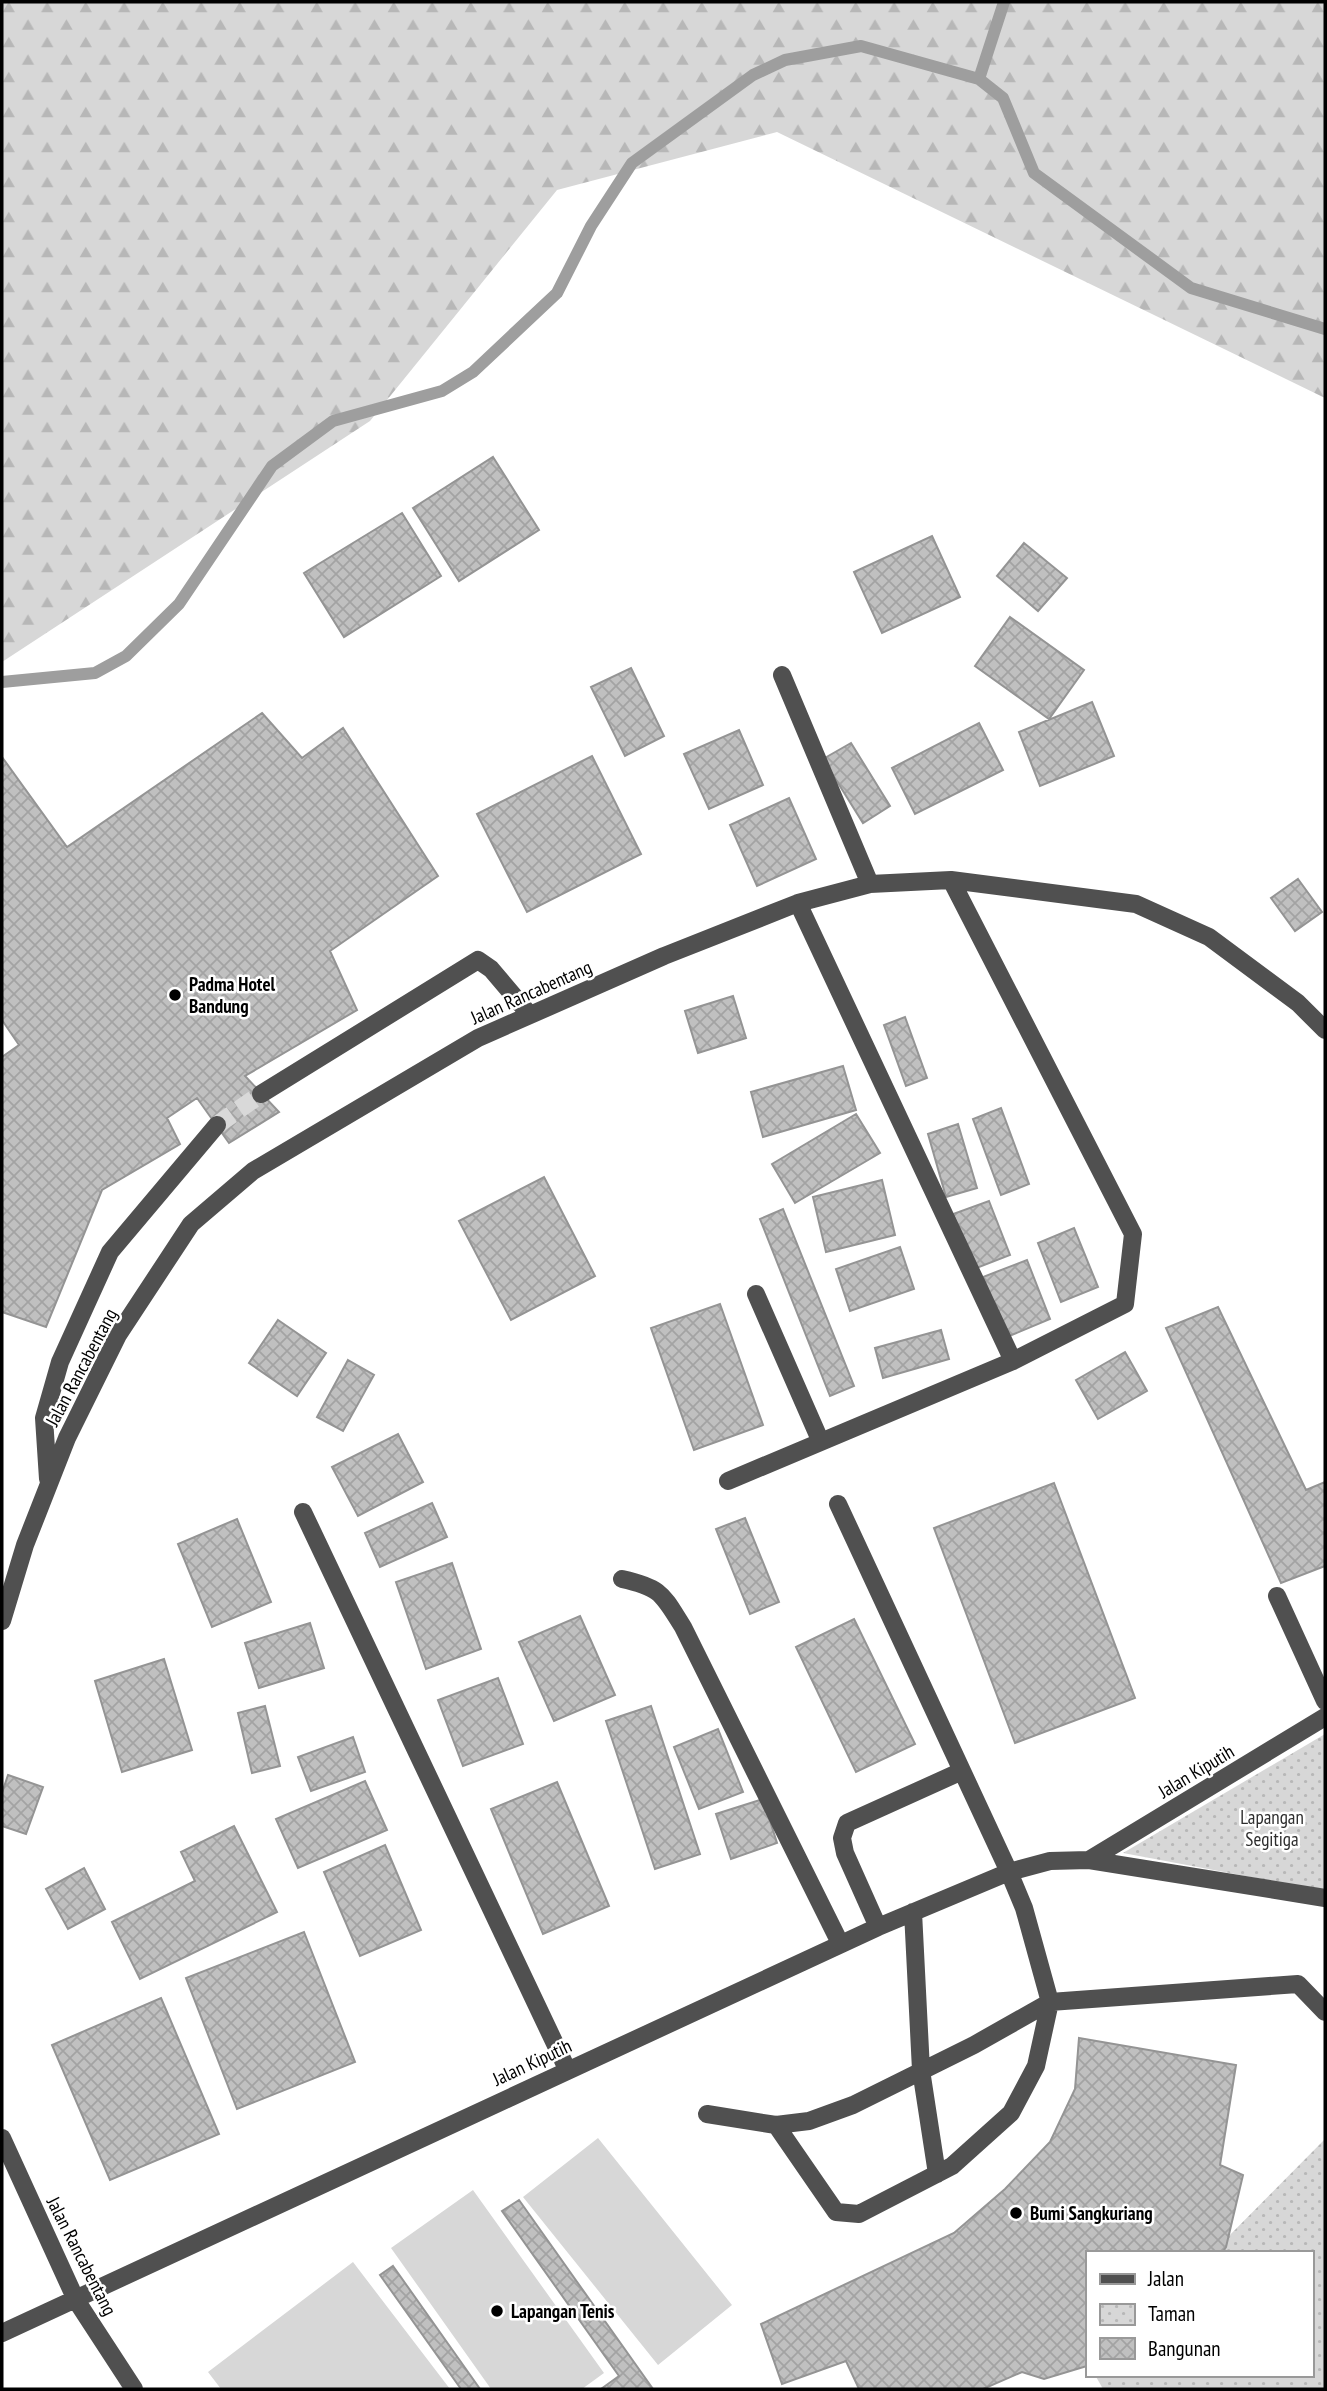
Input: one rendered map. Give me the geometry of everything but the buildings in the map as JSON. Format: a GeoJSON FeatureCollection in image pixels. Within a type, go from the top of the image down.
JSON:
{"type":"FeatureCollection","features":[{"type":"Feature","properties":{"kind":"street"},"geometry":{"type":"LineString","coordinates":[[782,675],[870,884]]}},
{"type":"Feature","properties":{"kind":"street"},"geometry":{"type":"LineString","coordinates":[[728,1481],[1013,1361],[1125,1304],[1133,1234],[951,880]]}},
{"type":"Feature","properties":{"kind":"street","name":"Jalan Rancabentang"},"geometry":{"type":"LineString","coordinates":[[2,1621],[25,1545],[48,1485],[118,1335],[191,1224],[253,1171],[478,1038],[664,956],[798,903],[870,884],[951,880],[1136,904],[1209,937],[1298,1003],[1325,1030]]}},
{"type":"Feature","properties":{"kind":"street"},"geometry":{"type":"LineString","coordinates":[[798,903],[1013,1361]]}},
{"type":"Feature","properties":{"kind":"street"},"geometry":{"type":"LineString","coordinates":[[261,1094],[478,960],[491,969],[530,1015]]}},
{"type":"Feature","properties":{"kind":"street"},"geometry":{"type":"LineString","coordinates":[[48,1485],[44,1418],[60,1362],[110,1252],[217,1125]]}},
{"type":"Feature","properties":{"kind":"street"},"geometry":{"type":"LineString","coordinates":[[756,1294],[820,1440]]}},
{"type":"Feature","properties":{"kind":"street"},"geometry":{"type":"LineString","coordinates":[[776,2125],[836,2212],[859,2214],[952,2166],[1011,2113],[1036,2066],[1050,2001],[1024,1908],[1009,1872],[838,1504]]}},
{"type":"Feature","properties":{"kind":"street"},"geometry":{"type":"LineString","coordinates":[[303,1512],[567,2069]]}},
{"type":"Feature","properties":{"kind":"street"},"geometry":{"type":"LineString","coordinates":[[622,1579],[651,1585],[666,1601],[683,1627],[840,1943]]}},
{"type":"Feature","properties":{"kind":"street"},"geometry":{"type":"LineString","coordinates":[[1277,1596],[1325,1701]]}},
{"type":"Feature","properties":{"kind":"street","name":"Jalan Kiputih"},"geometry":{"type":"LineString","coordinates":[[1089,1860],[1325,1717]]}},
{"type":"Feature","properties":{"kind":"street"},"geometry":{"type":"LineString","coordinates":[[878,1927],[845,1853],[842,1838],[847,1823],[962,1771]]}},
{"type":"Feature","properties":{"kind":"street","name":"Jalan Kiputih"},"geometry":{"type":"LineString","coordinates":[[2,2333],[840,1943],[1009,1872],[1050,1861],[1089,1860],[1325,1898]]}},
{"type":"Feature","properties":{"kind":"street"},"geometry":{"type":"LineString","coordinates":[[914,1912],[921,2070],[937,2174]]}},
{"type":"Feature","properties":{"kind":"street"},"geometry":{"type":"LineString","coordinates":[[707,2113],[776,2125],[809,2121],[853,2105],[974,2045],[1050,2001],[1298,1984],[1325,2011]]}},
{"type":"Feature","properties":{"kind":"street","name":"Jalan Rancabentang"},"geometry":{"type":"LineString","coordinates":[[2,2138],[76,2300],[134,2389]]}},
{"type":"Feature","properties":{"kind":"green space"},"geometry":{"type":"Polygon","coordinates":[[[2,2],[1325,2],[1325,398],[777,132],[557,190],[370,421],[2,662],[2,2]]]}},
{"type":"Feature","properties":{"kind":"green space","name":"Lapangan Segitiga"},"geometry":{"type":"Polygon","coordinates":[[[1325,1734],[1325,1891],[1123,1853],[1325,1734]]]}},
{"type":"Feature","properties":{"kind":"green space","name":"Lapangan Tenis"},"geometry":{"type":"Polygon","coordinates":[[[598,2138],[732,2305],[658,2365],[523,2197],[598,2138]]]}},
{"type":"Feature","properties":{"kind":"green space"},"geometry":{"type":"Polygon","coordinates":[[[1325,2139],[1325,2389],[1103,2389],[1096,2377],[1313,2377],[1313,2251],[1214,2251],[1325,2139]]]}},
{"type":"Feature","properties":{"kind":"green space","name":"Lapangan Tenis"},"geometry":{"type":"Polygon","coordinates":[[[473,2190],[604,2373],[582,2389],[491,2389],[391,2248],[473,2190]]]}},
{"type":"Feature","properties":{"kind":"green space"},"geometry":{"type":"Polygon","coordinates":[[[353,2262],[450,2389],[221,2389],[208,2372],[353,2262]]]}},
{"type":"Feature","properties":{"kind":"waterway"},"geometry":{"type":"LineString","coordinates":[[979,79],[1004,2]]}},
{"type":"Feature","properties":{"kind":"waterway"},"geometry":{"type":"LineString","coordinates":[[2,682],[95,673],[126,656],[179,604],[272,466],[333,421],[442,391],[473,372],[557,293],[591,226],[632,163],[753,75],[785,60],[861,46],[979,79],[1003,98],[1034,173],[1191,288],[1325,329]]}},
{"type":"Feature","properties":{"kind":"tunnel"},"geometry":{"type":"LineString","coordinates":[[217,1125],[261,1094]]}},
{"type":"Feature","properties":{"kind":"place","name":"Padma Hotel Bandung"},"geometry":{"type":"Point","coordinates":[175,995]}},
{"type":"Feature","properties":{"kind":"place","name":"Bumi Sangkuriang"},"geometry":{"type":"Point","coordinates":[1016,2213]}},
{"type":"Feature","properties":{"kind":"place","name":"Lapangan Tenis"},"geometry":{"type":"Point","coordinates":[497,2311]}}]}
